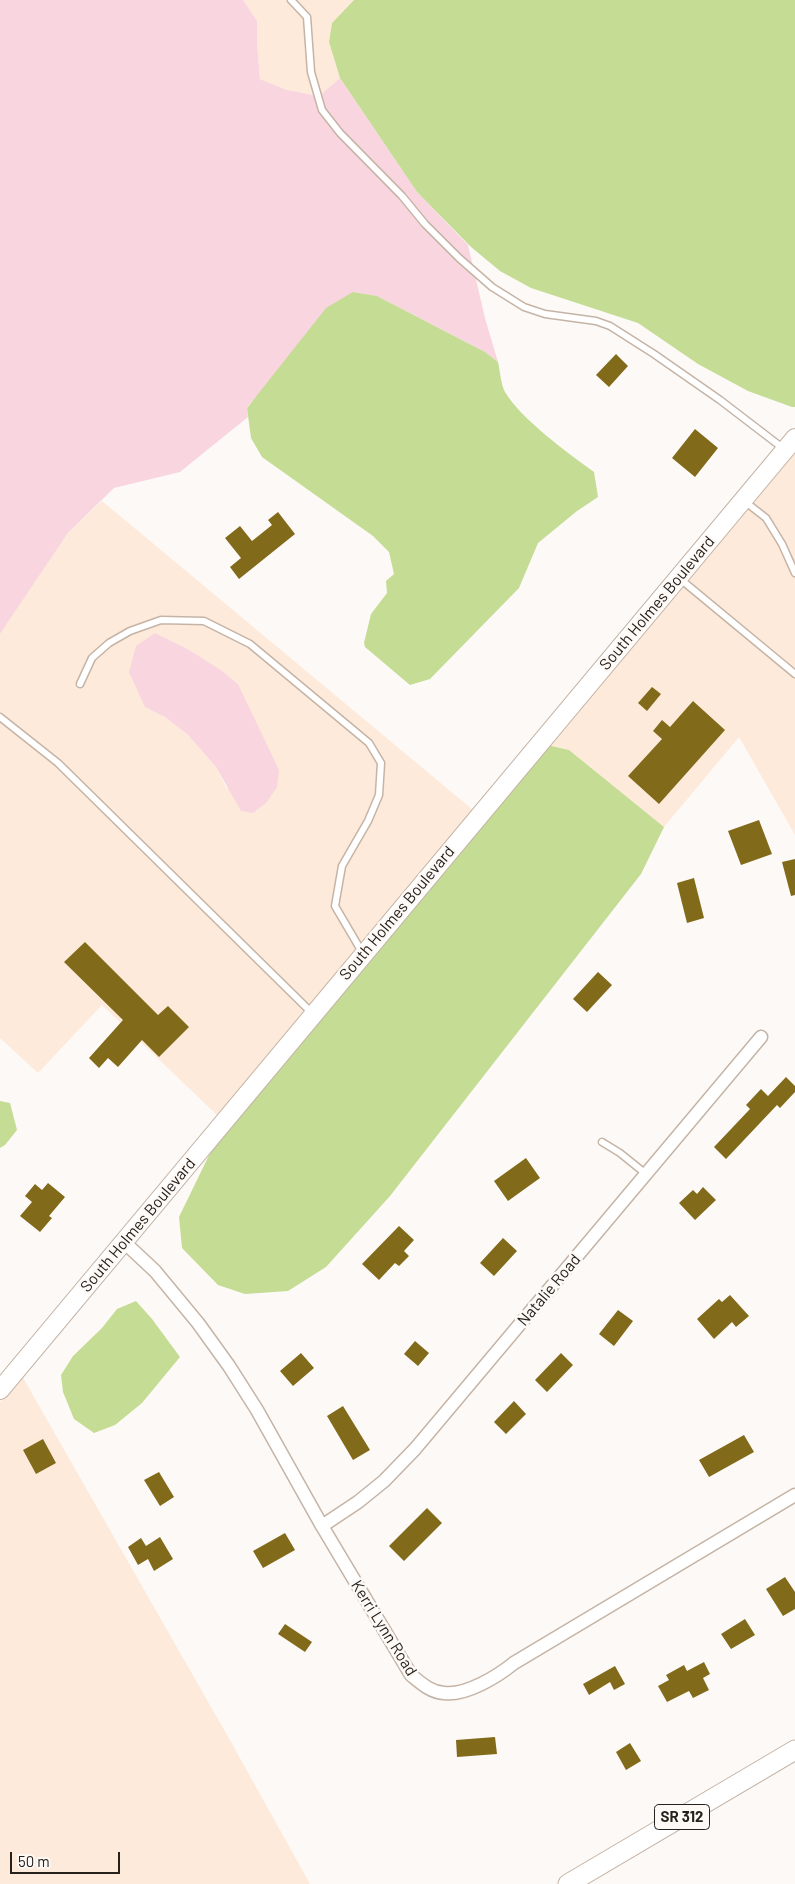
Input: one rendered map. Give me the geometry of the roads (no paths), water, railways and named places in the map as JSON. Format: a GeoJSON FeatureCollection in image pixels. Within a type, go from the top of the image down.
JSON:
{"type":"FeatureCollection","features":[{"type":"Feature","properties":{"kind":"main road","name":"South Holmes Boulevard"},"geometry":{"type":"LineString","coordinates":[[0,1390],[790,444]]}},
{"type":"Feature","properties":{"kind":"main road","name":"SR 312"},"geometry":{"type":"LineString","coordinates":[[568,1884],[795,1750]]}},
{"type":"Feature","properties":{"kind":"street","name":"Natalie Road"},"geometry":{"type":"LineString","coordinates":[[322,1526],[358,1502],[384,1481],[415,1449],[761,1037]]}},
{"type":"Feature","properties":{"kind":"street","name":"Kerri Lynn Road"},"geometry":{"type":"LineString","coordinates":[[124,1242],[155,1271],[198,1323],[229,1366],[257,1410],[322,1526],[411,1675],[424,1686],[446,1694],[480,1684],[500,1674],[514,1663],[795,1495]]}},
{"type":"Feature","properties":{"kind":"lane"},"geometry":{"type":"LineString","coordinates":[[291,0],[307,17],[311,72],[322,110],[340,133],[459,258],[492,287],[524,306],[545,314],[610,326],[720,400],[790,444]]}},
{"type":"Feature","properties":{"kind":"lane"},"geometry":{"type":"LineString","coordinates":[[743,500],[766,518],[782,544],[795,573]]}},
{"type":"Feature","properties":{"kind":"lane"},"geometry":{"type":"LineString","coordinates":[[678,577],[795,674]]}},
{"type":"Feature","properties":{"kind":"lane"},"geometry":{"type":"LineString","coordinates":[[80,684],[92,658],[109,643],[130,631],[161,620],[204,621],[250,644],[369,742],[382,763],[379,796],[368,821],[342,866],[335,906],[363,953]]}},
{"type":"Feature","properties":{"kind":"lane"},"geometry":{"type":"LineString","coordinates":[[0,717],[58,763],[313,1014]]}},
{"type":"Feature","properties":{"kind":"lane"},"geometry":{"type":"LineString","coordinates":[[602,1142],[620,1153],[646,1174]]}}]}
